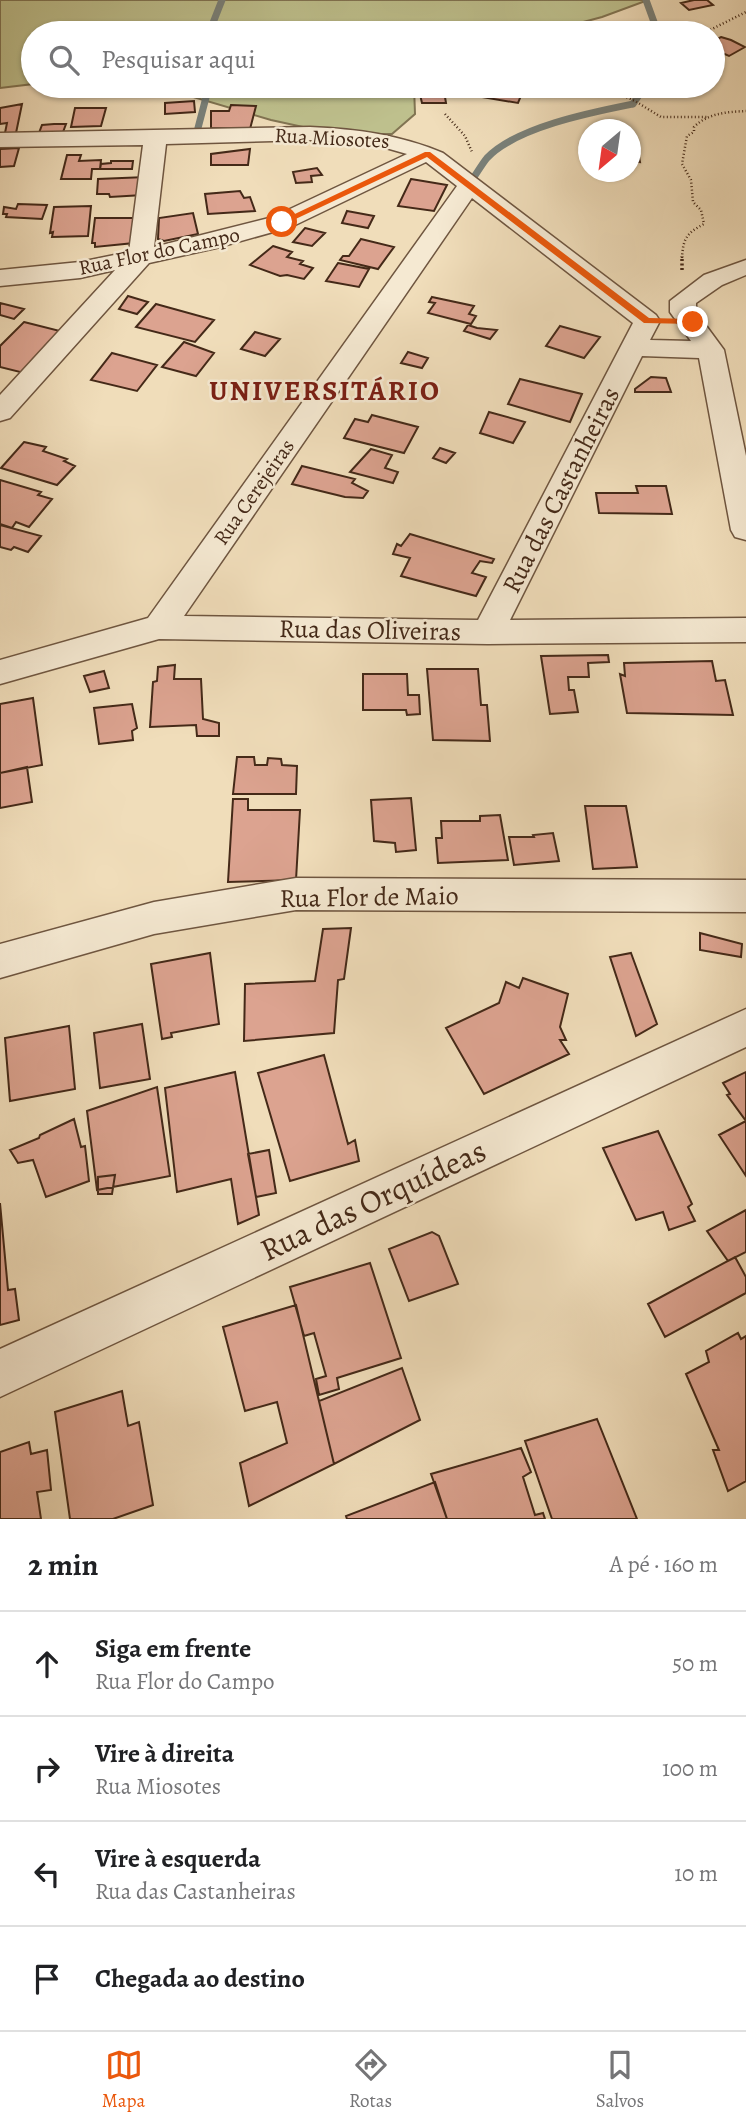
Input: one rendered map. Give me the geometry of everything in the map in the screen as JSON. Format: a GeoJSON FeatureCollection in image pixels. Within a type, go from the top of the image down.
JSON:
{"type":"FeatureCollection","features":[{"type":"Feature","properties":{"kind":"street","name":"Rua Miosotes"},"geometry":{"type":"LineString","coordinates":[[0,140],[263,134],[363,136],[400,143],[428,153],[647,321]]}},
{"type":"Feature","properties":{"kind":"street"},"geometry":{"type":"LineString","coordinates":[[0,412],[141,257],[155,138]]}},
{"type":"Feature","properties":{"kind":"street","name":"Rua Flor do Campo"},"geometry":{"type":"LineString","coordinates":[[0,278],[80,270],[207,243],[282,222],[428,153]]}},
{"type":"Feature","properties":{"kind":"street","name":"Rua Cerejeiras"},"geometry":{"type":"LineString","coordinates":[[159,627],[470,184]]}},
{"type":"Feature","properties":{"kind":"street"},"geometry":{"type":"LineString","coordinates":[[688,312],[701,286],[725,272],[746,267]]}},
{"type":"Feature","properties":{"kind":"street"},"geometry":{"type":"LineString","coordinates":[[647,321],[688,312]]}},
{"type":"Feature","properties":{"kind":"street"},"geometry":{"type":"LineString","coordinates":[[688,312],[711,350],[746,530]]}},
{"type":"Feature","properties":{"kind":"street","name":"Rua das Castanheiras"},"geometry":{"type":"LineString","coordinates":[[488,632],[647,321]]}},
{"type":"Feature","properties":{"kind":"street"},"geometry":{"type":"LineString","coordinates":[[633,348],[711,350]]}},
{"type":"Feature","properties":{"kind":"street","name":"Rua das Oliveiras"},"geometry":{"type":"LineString","coordinates":[[0,672],[159,627],[488,632],[746,630]]}},
{"type":"Feature","properties":{"kind":"street","name":"Rua Flor de Maio"},"geometry":{"type":"LineString","coordinates":[[0,961],[154,918],[296,894],[746,896]]}},
{"type":"Feature","properties":{"kind":"street","name":"Rua das Orquídeas"},"geometry":{"type":"LineString","coordinates":[[0,1373],[746,1027]]}},
{"type":"Feature","properties":{"kind":"path"},"geometry":{"type":"LineString","coordinates":[[725,22],[746,12]]}},
{"type":"Feature","properties":{"kind":"path"},"geometry":{"type":"LineString","coordinates":[[624,98],[661,117],[708,117],[746,111]]}},
{"type":"Feature","properties":{"kind":"path"},"geometry":{"type":"LineString","coordinates":[[688,312],[679,292],[683,240],[690,232],[704,225],[701,211],[692,202],[691,180],[682,164],[682,157],[687,136],[694,132],[697,123],[708,117]]}},
{"type":"Feature","properties":{"kind":"green space"},"geometry":{"type":"Polygon","coordinates":[[[0,0],[648,0],[587,21],[21,21],[21,85],[0,88],[0,0]]]}},
{"type":"Feature","properties":{"kind":"green space"},"geometry":{"type":"Polygon","coordinates":[[[197,98],[414,98],[415,114],[392,134],[335,134],[271,120],[197,98]]]}},
{"type":"Feature","properties":{"kind":"building"},"geometry":{"type":"Polygon","coordinates":[[[707,0],[713,5],[689,10],[681,3],[707,0]]]}},
{"type":"Feature","properties":{"kind":"building"},"geometry":{"type":"Polygon","coordinates":[[[725,38],[745,47],[729,56],[725,54],[725,38]]]}},
{"type":"Feature","properties":{"kind":"building"},"geometry":{"type":"Polygon","coordinates":[[[421,98],[445,98],[446,103],[422,103],[421,98]]]}},
{"type":"Feature","properties":{"kind":"building"},"geometry":{"type":"Polygon","coordinates":[[[488,98],[520,98],[518,103],[488,98]]]}},
{"type":"Feature","properties":{"kind":"building"},"geometry":{"type":"Polygon","coordinates":[[[194,101],[195,112],[165,114],[165,103],[194,101]]]}},
{"type":"Feature","properties":{"kind":"building"},"geometry":{"type":"Polygon","coordinates":[[[22,104],[16,133],[5,133],[7,123],[0,124],[0,108],[22,104]]]}},
{"type":"Feature","properties":{"kind":"building"},"geometry":{"type":"Polygon","coordinates":[[[231,105],[256,106],[250,129],[211,128],[211,111],[229,111],[231,105]]]}},
{"type":"Feature","properties":{"kind":"building"},"geometry":{"type":"Polygon","coordinates":[[[75,108],[106,108],[101,126],[71,127],[75,108]]]}},
{"type":"Feature","properties":{"kind":"building"},"geometry":{"type":"Polygon","coordinates":[[[66,124],[63,132],[39,133],[42,125],[66,124]]]}},
{"type":"Feature","properties":{"kind":"building"},"geometry":{"type":"Polygon","coordinates":[[[19,148],[14,166],[0,167],[0,149],[19,148]]]}},
{"type":"Feature","properties":{"kind":"building"},"geometry":{"type":"Polygon","coordinates":[[[250,149],[248,165],[211,165],[211,154],[250,149]]]}},
{"type":"Feature","properties":{"kind":"building"},"geometry":{"type":"Polygon","coordinates":[[[67,155],[81,155],[79,161],[101,160],[100,169],[92,169],[91,179],[61,179],[67,155]]]}},
{"type":"Feature","properties":{"kind":"building"},"geometry":{"type":"Polygon","coordinates":[[[133,161],[132,169],[100,169],[101,164],[133,161]]]}},
{"type":"Feature","properties":{"kind":"building"},"geometry":{"type":"Polygon","coordinates":[[[317,168],[322,175],[311,176],[312,182],[296,183],[293,172],[317,168]]]}},
{"type":"Feature","properties":{"kind":"building"},"geometry":{"type":"Polygon","coordinates":[[[146,177],[143,195],[110,197],[109,194],[97,194],[98,179],[146,177]]]}},
{"type":"Feature","properties":{"kind":"building"},"geometry":{"type":"Polygon","coordinates":[[[411,179],[447,185],[434,211],[398,206],[411,179]]]}},
{"type":"Feature","properties":{"kind":"building"},"geometry":{"type":"Polygon","coordinates":[[[240,191],[244,198],[250,197],[255,211],[208,214],[205,194],[240,191]]]}},
{"type":"Feature","properties":{"kind":"building"},"geometry":{"type":"Polygon","coordinates":[[[18,204],[47,205],[42,219],[6,217],[7,214],[3,214],[4,207],[16,209],[18,204]]]}},
{"type":"Feature","properties":{"kind":"building"},"geometry":{"type":"Polygon","coordinates":[[[91,206],[88,236],[52,237],[53,232],[50,233],[54,207],[91,206]]]}},
{"type":"Feature","properties":{"kind":"building"},"geometry":{"type":"Polygon","coordinates":[[[347,211],[374,216],[368,228],[342,223],[347,211]]]}},
{"type":"Feature","properties":{"kind":"building"},"geometry":{"type":"Polygon","coordinates":[[[193,213],[198,234],[164,241],[158,239],[159,218],[193,213]]]}},
{"type":"Feature","properties":{"kind":"building"},"geometry":{"type":"Polygon","coordinates":[[[95,218],[139,218],[134,243],[95,247],[95,243],[92,243],[95,218]]]}},
{"type":"Feature","properties":{"kind":"building"},"geometry":{"type":"Polygon","coordinates":[[[305,228],[325,233],[312,246],[293,242],[305,228]]]}},
{"type":"Feature","properties":{"kind":"building"},"geometry":{"type":"Polygon","coordinates":[[[361,239],[394,247],[378,269],[340,260],[343,256],[349,256],[361,239]]]}},
{"type":"Feature","properties":{"kind":"building"},"geometry":{"type":"Polygon","coordinates":[[[273,246],[292,252],[287,257],[303,261],[300,264],[313,268],[304,279],[280,276],[250,265],[273,246]]]}},
{"type":"Feature","properties":{"kind":"building"},"geometry":{"type":"Polygon","coordinates":[[[338,263],[369,269],[359,287],[326,281],[338,263]]]}},
{"type":"Feature","properties":{"kind":"building"},"geometry":{"type":"Polygon","coordinates":[[[128,296],[148,302],[137,314],[119,309],[128,296]]]}},
{"type":"Feature","properties":{"kind":"building"},"geometry":{"type":"Polygon","coordinates":[[[432,297],[474,306],[469,314],[476,316],[471,324],[428,313],[435,303],[429,302],[432,297]]]}},
{"type":"Feature","properties":{"kind":"building"},"geometry":{"type":"Polygon","coordinates":[[[0,303],[24,309],[14,319],[0,315],[0,303]]]}},
{"type":"Feature","properties":{"kind":"building"},"geometry":{"type":"Polygon","coordinates":[[[156,304],[214,320],[195,342],[136,327],[156,304]]]}},
{"type":"Feature","properties":{"kind":"building"},"geometry":{"type":"Polygon","coordinates":[[[24,322],[60,331],[24,373],[0,367],[0,346],[24,322]]]}},
{"type":"Feature","properties":{"kind":"building"},"geometry":{"type":"Polygon","coordinates":[[[468,325],[497,330],[490,339],[464,331],[468,325]]]}},
{"type":"Feature","properties":{"kind":"building"},"geometry":{"type":"Polygon","coordinates":[[[560,326],[600,337],[584,358],[546,346],[560,326]]]}},
{"type":"Feature","properties":{"kind":"building"},"geometry":{"type":"Polygon","coordinates":[[[255,332],[280,339],[265,356],[241,349],[255,332]]]}},
{"type":"Feature","properties":{"kind":"building"},"geometry":{"type":"Polygon","coordinates":[[[184,342],[214,353],[196,376],[162,367],[184,342]]]}},
{"type":"Feature","properties":{"kind":"building"},"geometry":{"type":"Polygon","coordinates":[[[408,352],[428,358],[422,368],[401,363],[408,352]]]}},
{"type":"Feature","properties":{"kind":"building"},"geometry":{"type":"Polygon","coordinates":[[[112,353],[157,365],[137,391],[91,380],[112,353]]]}},
{"type":"Feature","properties":{"kind":"building"},"geometry":{"type":"Polygon","coordinates":[[[651,377],[666,378],[671,392],[635,392],[635,389],[651,377]]]}},
{"type":"Feature","properties":{"kind":"building"},"geometry":{"type":"Polygon","coordinates":[[[520,379],[582,394],[570,422],[508,404],[520,379]]]}},
{"type":"Feature","properties":{"kind":"building"},"geometry":{"type":"Polygon","coordinates":[[[489,412],[525,422],[513,443],[480,433],[489,412]]]}},
{"type":"Feature","properties":{"kind":"building"},"geometry":{"type":"Polygon","coordinates":[[[372,415],[418,427],[404,453],[344,438],[355,419],[368,422],[372,415]]]}},
{"type":"Feature","properties":{"kind":"building"},"geometry":{"type":"Polygon","coordinates":[[[24,442],[46,447],[43,451],[67,459],[64,461],[75,466],[57,485],[1,468],[24,442]]]}},
{"type":"Feature","properties":{"kind":"building"},"geometry":{"type":"Polygon","coordinates":[[[440,448],[455,453],[446,463],[433,458],[440,448]]]}},
{"type":"Feature","properties":{"kind":"building"},"geometry":{"type":"Polygon","coordinates":[[[371,449],[392,455],[385,468],[398,472],[393,483],[350,472],[371,449]]]}},
{"type":"Feature","properties":{"kind":"building"},"geometry":{"type":"Polygon","coordinates":[[[302,466],[355,479],[352,483],[368,491],[363,498],[345,497],[292,484],[302,466]]]}},
{"type":"Feature","properties":{"kind":"building"},"geometry":{"type":"Polygon","coordinates":[[[0,480],[41,492],[38,495],[52,499],[29,527],[16,522],[12,528],[0,524],[0,480]]]}},
{"type":"Feature","properties":{"kind":"building"},"geometry":{"type":"Polygon","coordinates":[[[636,486],[666,486],[672,514],[599,513],[596,493],[638,493],[636,486]]]}},
{"type":"Feature","properties":{"kind":"building"},"geometry":{"type":"Polygon","coordinates":[[[0,525],[41,536],[28,552],[14,547],[11,550],[0,547],[0,525]]]}},
{"type":"Feature","properties":{"kind":"building"},"geometry":{"type":"Polygon","coordinates":[[[410,534],[494,559],[492,563],[480,561],[472,573],[486,577],[476,596],[401,576],[410,558],[393,554],[397,544],[401,546],[410,534]]]}},
{"type":"Feature","properties":{"kind":"building"},"geometry":{"type":"Polygon","coordinates":[[[608,655],[609,662],[588,663],[589,677],[568,677],[569,690],[574,690],[578,712],[550,714],[541,656],[608,655]]]}},
{"type":"Feature","properties":{"kind":"building"},"geometry":{"type":"Polygon","coordinates":[[[712,661],[716,681],[725,680],[733,715],[627,713],[620,674],[625,676],[624,663],[712,661]]]}},
{"type":"Feature","properties":{"kind":"building"},"geometry":{"type":"Polygon","coordinates":[[[175,665],[174,679],[201,679],[203,719],[219,723],[219,736],[197,736],[196,725],[150,727],[153,682],[157,681],[158,667],[175,665]]]}},
{"type":"Feature","properties":{"kind":"building"},"geometry":{"type":"Polygon","coordinates":[[[427,669],[478,669],[481,705],[487,705],[490,741],[433,740],[427,669]]]}},
{"type":"Feature","properties":{"kind":"building"},"geometry":{"type":"Polygon","coordinates":[[[104,671],[109,688],[90,692],[84,676],[104,671]]]}},
{"type":"Feature","properties":{"kind":"building"},"geometry":{"type":"Polygon","coordinates":[[[363,674],[407,674],[408,695],[419,695],[420,714],[407,715],[406,710],[363,710],[363,674]]]}},
{"type":"Feature","properties":{"kind":"building"},"geometry":{"type":"Polygon","coordinates":[[[33,698],[42,765],[0,773],[0,704],[33,698]]]}},
{"type":"Feature","properties":{"kind":"building"},"geometry":{"type":"Polygon","coordinates":[[[132,704],[137,728],[132,731],[133,740],[99,744],[94,708],[132,704]]]}},
{"type":"Feature","properties":{"kind":"building"},"geometry":{"type":"Polygon","coordinates":[[[237,757],[254,757],[255,765],[267,765],[268,758],[281,759],[282,765],[297,766],[296,794],[233,794],[237,757]]]}},
{"type":"Feature","properties":{"kind":"building"},"geometry":{"type":"Polygon","coordinates":[[[27,767],[32,802],[0,808],[0,773],[27,767]]]}},
{"type":"Feature","properties":{"kind":"building"},"geometry":{"type":"Polygon","coordinates":[[[411,798],[416,850],[396,852],[395,843],[374,841],[371,800],[411,798]]]}},
{"type":"Feature","properties":{"kind":"building"},"geometry":{"type":"Polygon","coordinates":[[[233,799],[248,799],[248,810],[300,810],[296,880],[228,882],[233,799]]]}},
{"type":"Feature","properties":{"kind":"building"},"geometry":{"type":"Polygon","coordinates":[[[585,806],[626,806],[637,867],[593,869],[585,806]]]}},
{"type":"Feature","properties":{"kind":"building"},"geometry":{"type":"Polygon","coordinates":[[[500,815],[508,860],[438,863],[436,838],[442,838],[441,821],[480,821],[480,816],[500,815]]]}},
{"type":"Feature","properties":{"kind":"building"},"geometry":{"type":"Polygon","coordinates":[[[553,833],[559,861],[514,865],[509,837],[534,837],[533,835],[553,833]]]}},
{"type":"Feature","properties":{"kind":"building"},"geometry":{"type":"Polygon","coordinates":[[[351,928],[344,979],[338,980],[334,1033],[244,1041],[245,984],[315,981],[323,929],[351,928]]]}},
{"type":"Feature","properties":{"kind":"building"},"geometry":{"type":"Polygon","coordinates":[[[700,933],[742,944],[741,957],[700,950],[700,933]]]}},
{"type":"Feature","properties":{"kind":"building"},"geometry":{"type":"Polygon","coordinates":[[[210,953],[219,1024],[171,1033],[172,1037],[162,1039],[151,964],[210,953]]]}},
{"type":"Feature","properties":{"kind":"building"},"geometry":{"type":"Polygon","coordinates":[[[631,953],[657,1024],[636,1036],[610,957],[631,953]]]}},
{"type":"Feature","properties":{"kind":"building"},"geometry":{"type":"Polygon","coordinates":[[[523,978],[568,994],[560,1027],[566,1040],[560,1040],[569,1054],[484,1094],[446,1028],[499,1003],[506,982],[519,988],[523,978]]]}},
{"type":"Feature","properties":{"kind":"building"},"geometry":{"type":"Polygon","coordinates":[[[142,1024],[150,1079],[100,1088],[94,1033],[142,1024]]]}},
{"type":"Feature","properties":{"kind":"building"},"geometry":{"type":"Polygon","coordinates":[[[69,1026],[75,1089],[10,1101],[5,1038],[69,1026]]]}},
{"type":"Feature","properties":{"kind":"building"},"geometry":{"type":"Polygon","coordinates":[[[324,1055],[348,1144],[355,1140],[359,1161],[290,1181],[258,1073],[324,1055]]]}},
{"type":"Feature","properties":{"kind":"building"},"geometry":{"type":"Polygon","coordinates":[[[235,1072],[259,1215],[238,1224],[231,1179],[177,1192],[165,1088],[235,1072]]]}},
{"type":"Feature","properties":{"kind":"building"},"geometry":{"type":"Polygon","coordinates":[[[746,1072],[746,1121],[727,1095],[730,1094],[723,1083],[746,1072]]]}},
{"type":"Feature","properties":{"kind":"building"},"geometry":{"type":"Polygon","coordinates":[[[157,1087],[170,1176],[97,1190],[87,1111],[157,1087]]]}},
{"type":"Feature","properties":{"kind":"building"},"geometry":{"type":"Polygon","coordinates":[[[74,1119],[81,1147],[85,1146],[89,1181],[46,1197],[33,1160],[18,1163],[10,1150],[74,1119]]]}},
{"type":"Feature","properties":{"kind":"building"},"geometry":{"type":"Polygon","coordinates":[[[746,1121],[746,1176],[719,1135],[746,1121]]]}},
{"type":"Feature","properties":{"kind":"building"},"geometry":{"type":"Polygon","coordinates":[[[658,1131],[692,1204],[688,1207],[695,1221],[669,1230],[663,1212],[636,1220],[603,1148],[658,1131]]]}},
{"type":"Feature","properties":{"kind":"building"},"geometry":{"type":"Polygon","coordinates":[[[269,1150],[276,1193],[256,1197],[248,1154],[269,1150]]]}},
{"type":"Feature","properties":{"kind":"building"},"geometry":{"type":"Polygon","coordinates":[[[115,1175],[112,1194],[98,1194],[98,1177],[115,1175]]]}},
{"type":"Feature","properties":{"kind":"building"},"geometry":{"type":"Polygon","coordinates":[[[0,1203],[8,1290],[15,1289],[19,1320],[0,1325],[0,1203]]]}},
{"type":"Feature","properties":{"kind":"building"},"geometry":{"type":"Polygon","coordinates":[[[746,1210],[746,1252],[728,1261],[707,1231],[746,1210]]]}},
{"type":"Feature","properties":{"kind":"building"},"geometry":{"type":"Polygon","coordinates":[[[432,1232],[439,1236],[458,1284],[409,1301],[389,1249],[432,1232]]]}},
{"type":"Feature","properties":{"kind":"building"},"geometry":{"type":"Polygon","coordinates":[[[735,1257],[746,1277],[746,1293],[665,1337],[648,1304],[735,1257]]]}},
{"type":"Feature","properties":{"kind":"building"},"geometry":{"type":"Polygon","coordinates":[[[370,1263],[401,1358],[337,1378],[339,1389],[319,1395],[316,1379],[326,1376],[314,1333],[304,1336],[290,1287],[370,1263]]]}},
{"type":"Feature","properties":{"kind":"building"},"geometry":{"type":"Polygon","coordinates":[[[296,1305],[334,1464],[249,1506],[240,1463],[287,1443],[277,1402],[245,1411],[223,1327],[296,1305]]]}},
{"type":"Feature","properties":{"kind":"building"},"geometry":{"type":"Polygon","coordinates":[[[738,1333],[741,1339],[746,1336],[746,1481],[728,1491],[713,1450],[719,1450],[686,1374],[709,1362],[706,1351],[738,1333]]]}},
{"type":"Feature","properties":{"kind":"building"},"geometry":{"type":"Polygon","coordinates":[[[402,1368],[420,1420],[334,1464],[319,1401],[402,1368]]]}},
{"type":"Feature","properties":{"kind":"building"},"geometry":{"type":"Polygon","coordinates":[[[122,1391],[128,1426],[139,1422],[153,1505],[113,1519],[70,1519],[55,1412],[122,1391]]]}},
{"type":"Feature","properties":{"kind":"building"},"geometry":{"type":"Polygon","coordinates":[[[597,1419],[637,1519],[552,1519],[525,1441],[597,1419]]]}},
{"type":"Feature","properties":{"kind":"building"},"geometry":{"type":"Polygon","coordinates":[[[29,1442],[31,1454],[47,1450],[51,1490],[37,1492],[41,1519],[0,1519],[0,1452],[29,1442]]]}},
{"type":"Feature","properties":{"kind":"building"},"geometry":{"type":"Polygon","coordinates":[[[521,1448],[531,1472],[523,1477],[535,1515],[543,1513],[545,1519],[447,1519],[431,1474],[521,1448]]]}},
{"type":"Feature","properties":{"kind":"building"},"geometry":{"type":"Polygon","coordinates":[[[435,1482],[447,1519],[347,1519],[346,1516],[435,1482]]]}},
{"type":"Feature","properties":{"kind":"waterway"},"geometry":{"type":"LineString","coordinates":[[214,21],[222,0]]}},
{"type":"Feature","properties":{"kind":"waterway"},"geometry":{"type":"LineString","coordinates":[[646,0],[654,21]]}},
{"type":"Feature","properties":{"kind":"waterway"},"geometry":{"type":"LineString","coordinates":[[198,128],[206,98]]}},
{"type":"Feature","properties":{"kind":"waterway"},"geometry":{"type":"LineString","coordinates":[[472,180],[487,158],[516,138],[556,122],[633,104],[637,98]]}},
{"type":"Feature","properties":{"kind":"district","name":"UNIVERSITÁRIO"},"geometry":{"type":"Point","coordinates":[325,391]}},
{"type":"Feature","properties":{"kind":"route"},"geometry":{"type":"LineString","coordinates":[[282,222],[428,153],[647,321],[693,322]]}}]}
